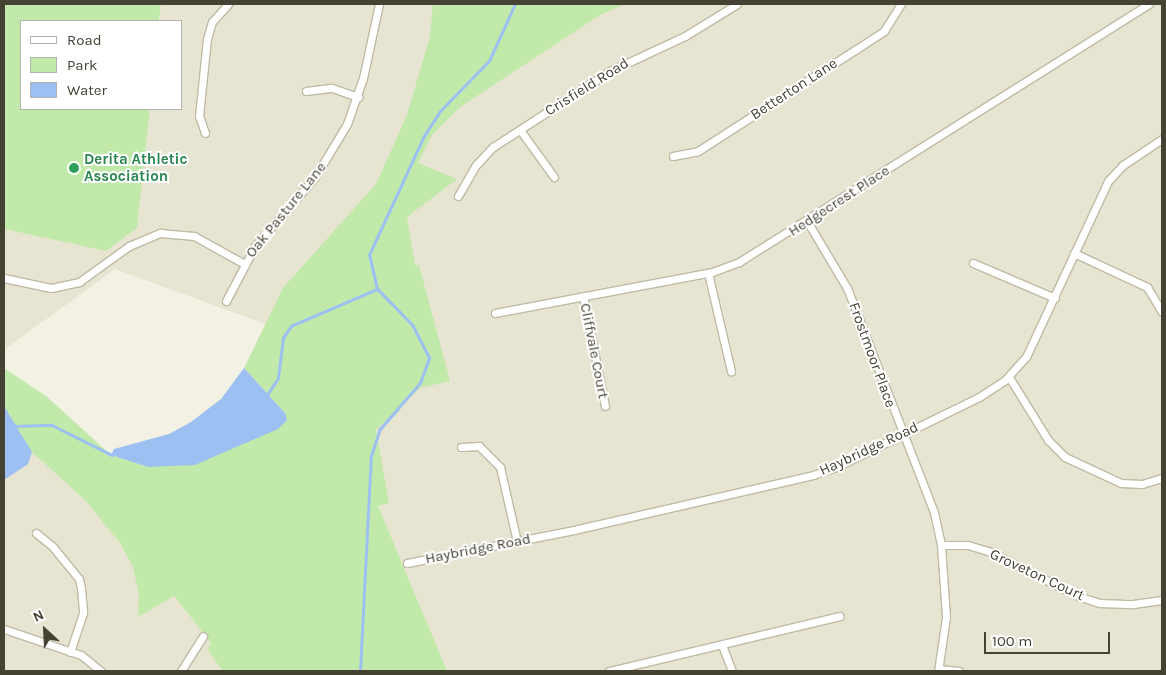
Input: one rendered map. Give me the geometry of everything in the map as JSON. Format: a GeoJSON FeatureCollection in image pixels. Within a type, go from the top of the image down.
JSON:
{"type":"FeatureCollection","features":[{"type":"Feature","properties":{"kind":"street"},"geometry":{"type":"LineString","coordinates":[[205,133],[199,116],[207,39],[212,22],[228,4]]}},
{"type":"Feature","properties":{"kind":"street","name":"Oak Pasture Lane"},"geometry":{"type":"LineString","coordinates":[[226,301],[244,263],[315,178],[336,145],[358,97],[379,4]]}},
{"type":"Feature","properties":{"kind":"street","name":"Crisfield Road"},"geometry":{"type":"LineString","coordinates":[[458,196],[485,154],[610,70],[685,36],[737,4]]}},
{"type":"Feature","properties":{"kind":"street","name":"Betterton Lane"},"geometry":{"type":"LineString","coordinates":[[673,156],[698,151],[856,50],[884,31],[901,4]]}},
{"type":"Feature","properties":{"kind":"street","name":"Hedgecrest Place"},"geometry":{"type":"LineString","coordinates":[[495,313],[708,273],[752,256],[1148,4]]}},
{"type":"Feature","properties":{"kind":"street"},"geometry":{"type":"LineString","coordinates":[[306,91],[332,88],[358,97]]}},
{"type":"Feature","properties":{"kind":"street"},"geometry":{"type":"LineString","coordinates":[[520,130],[554,177]]}},
{"type":"Feature","properties":{"kind":"street","name":"Haybridge Road"},"geometry":{"type":"LineString","coordinates":[[407,563],[517,542],[813,475],[979,397],[1009,377],[1026,357],[1108,181],[1122,165],[1162,139]]}},
{"type":"Feature","properties":{"kind":"street","name":"Frostmoor Place"},"geometry":{"type":"LineString","coordinates":[[807,221],[847,288],[902,434],[934,512],[941,545],[946,617],[938,670]]}},
{"type":"Feature","properties":{"kind":"street"},"geometry":{"type":"LineString","coordinates":[[4,278],[51,288],[79,282],[129,246],[160,233],[194,236],[244,263]]}},
{"type":"Feature","properties":{"kind":"street"},"geometry":{"type":"LineString","coordinates":[[1074,254],[1147,288],[1162,312]]}},
{"type":"Feature","properties":{"kind":"street"},"geometry":{"type":"LineString","coordinates":[[973,263],[1055,298]]}},
{"type":"Feature","properties":{"kind":"street"},"geometry":{"type":"LineString","coordinates":[[708,273],[731,371]]}},
{"type":"Feature","properties":{"kind":"street","name":"Cliffvale Court"},"geometry":{"type":"LineString","coordinates":[[583,296],[605,406]]}},
{"type":"Feature","properties":{"kind":"street"},"geometry":{"type":"LineString","coordinates":[[1009,377],[1048,440],[1065,456],[1122,483],[1142,484],[1162,478]]}},
{"type":"Feature","properties":{"kind":"street"},"geometry":{"type":"LineString","coordinates":[[461,447],[479,446],[500,467],[517,542]]}},
{"type":"Feature","properties":{"kind":"street"},"geometry":{"type":"LineString","coordinates":[[36,534],[53,547],[79,578],[82,588],[83,613],[70,652]]}},
{"type":"Feature","properties":{"kind":"street","name":"Groveton Court"},"geometry":{"type":"LineString","coordinates":[[941,545],[968,545],[988,551],[1078,596],[1100,602],[1133,604],[1162,600]]}},
{"type":"Feature","properties":{"kind":"street"},"geometry":{"type":"LineString","coordinates":[[609,671],[840,616]]}},
{"type":"Feature","properties":{"kind":"street"},"geometry":{"type":"LineString","coordinates":[[4,630],[81,656],[101,671]]}},
{"type":"Feature","properties":{"kind":"street"},"geometry":{"type":"LineString","coordinates":[[181,671],[204,636]]}},
{"type":"Feature","properties":{"kind":"street"},"geometry":{"type":"LineString","coordinates":[[722,645],[732,671]]}},
{"type":"Feature","properties":{"kind":"street"},"geometry":{"type":"LineString","coordinates":[[938,670],[959,671]]}},
{"type":"Feature","properties":{"kind":"shaded area"},"geometry":{"type":"Polygon","coordinates":[[[161,4],[1162,4],[1162,671],[447,671],[307,339],[115,269],[4,350],[4,229],[106,251],[137,228],[150,110],[182,110],[182,20],[160,20],[161,4]]]}},
{"type":"Feature","properties":{"kind":"shaded area"},"geometry":{"type":"Polygon","coordinates":[[[4,385],[234,671],[4,671],[4,385]]]}},
{"type":"Feature","properties":{"kind":"green space","name":"Derita Athletic Association"},"geometry":{"type":"Polygon","coordinates":[[[4,4],[161,4],[159,20],[20,20],[20,110],[150,110],[137,228],[106,251],[4,229],[4,4]]]}},
{"type":"Feature","properties":{"kind":"green space"},"geometry":{"type":"Polygon","coordinates":[[[433,4],[625,4],[600,15],[460,107],[432,135],[418,163],[457,179],[407,217],[415,265],[419,265],[450,381],[420,388],[376,430],[389,503],[378,506],[447,671],[223,671],[207,649],[211,643],[174,596],[138,617],[139,595],[133,567],[120,543],[86,501],[32,452],[4,406],[4,368],[46,396],[111,455],[148,467],[285,413],[244,368],[283,288],[376,184],[407,115],[430,36],[433,4]]]}},
{"type":"Feature","properties":{"kind":"water"},"geometry":{"type":"Polygon","coordinates":[[[244,368],[285,413],[287,420],[278,429],[195,465],[148,467],[111,455],[114,449],[169,434],[191,422],[221,399],[244,368]]]}},
{"type":"Feature","properties":{"kind":"water"},"geometry":{"type":"Polygon","coordinates":[[[4,406],[32,452],[28,464],[4,480],[4,406]]]}},
{"type":"Feature","properties":{"kind":"waterway"},"geometry":{"type":"LineString","coordinates":[[360,671],[371,456],[380,429],[420,383],[429,358],[412,325],[377,289],[369,255],[424,136],[440,111],[489,61],[515,4]]}},
{"type":"Feature","properties":{"kind":"waterway"},"geometry":{"type":"LineString","coordinates":[[267,395],[278,378],[283,338],[291,326],[377,289]]}},
{"type":"Feature","properties":{"kind":"waterway"},"geometry":{"type":"LineString","coordinates":[[14,426],[52,425],[112,455]]}},
{"type":"Feature","properties":{"kind":"place","name":"Derita Athletic Association"},"geometry":{"type":"Point","coordinates":[74,168]}}]}
